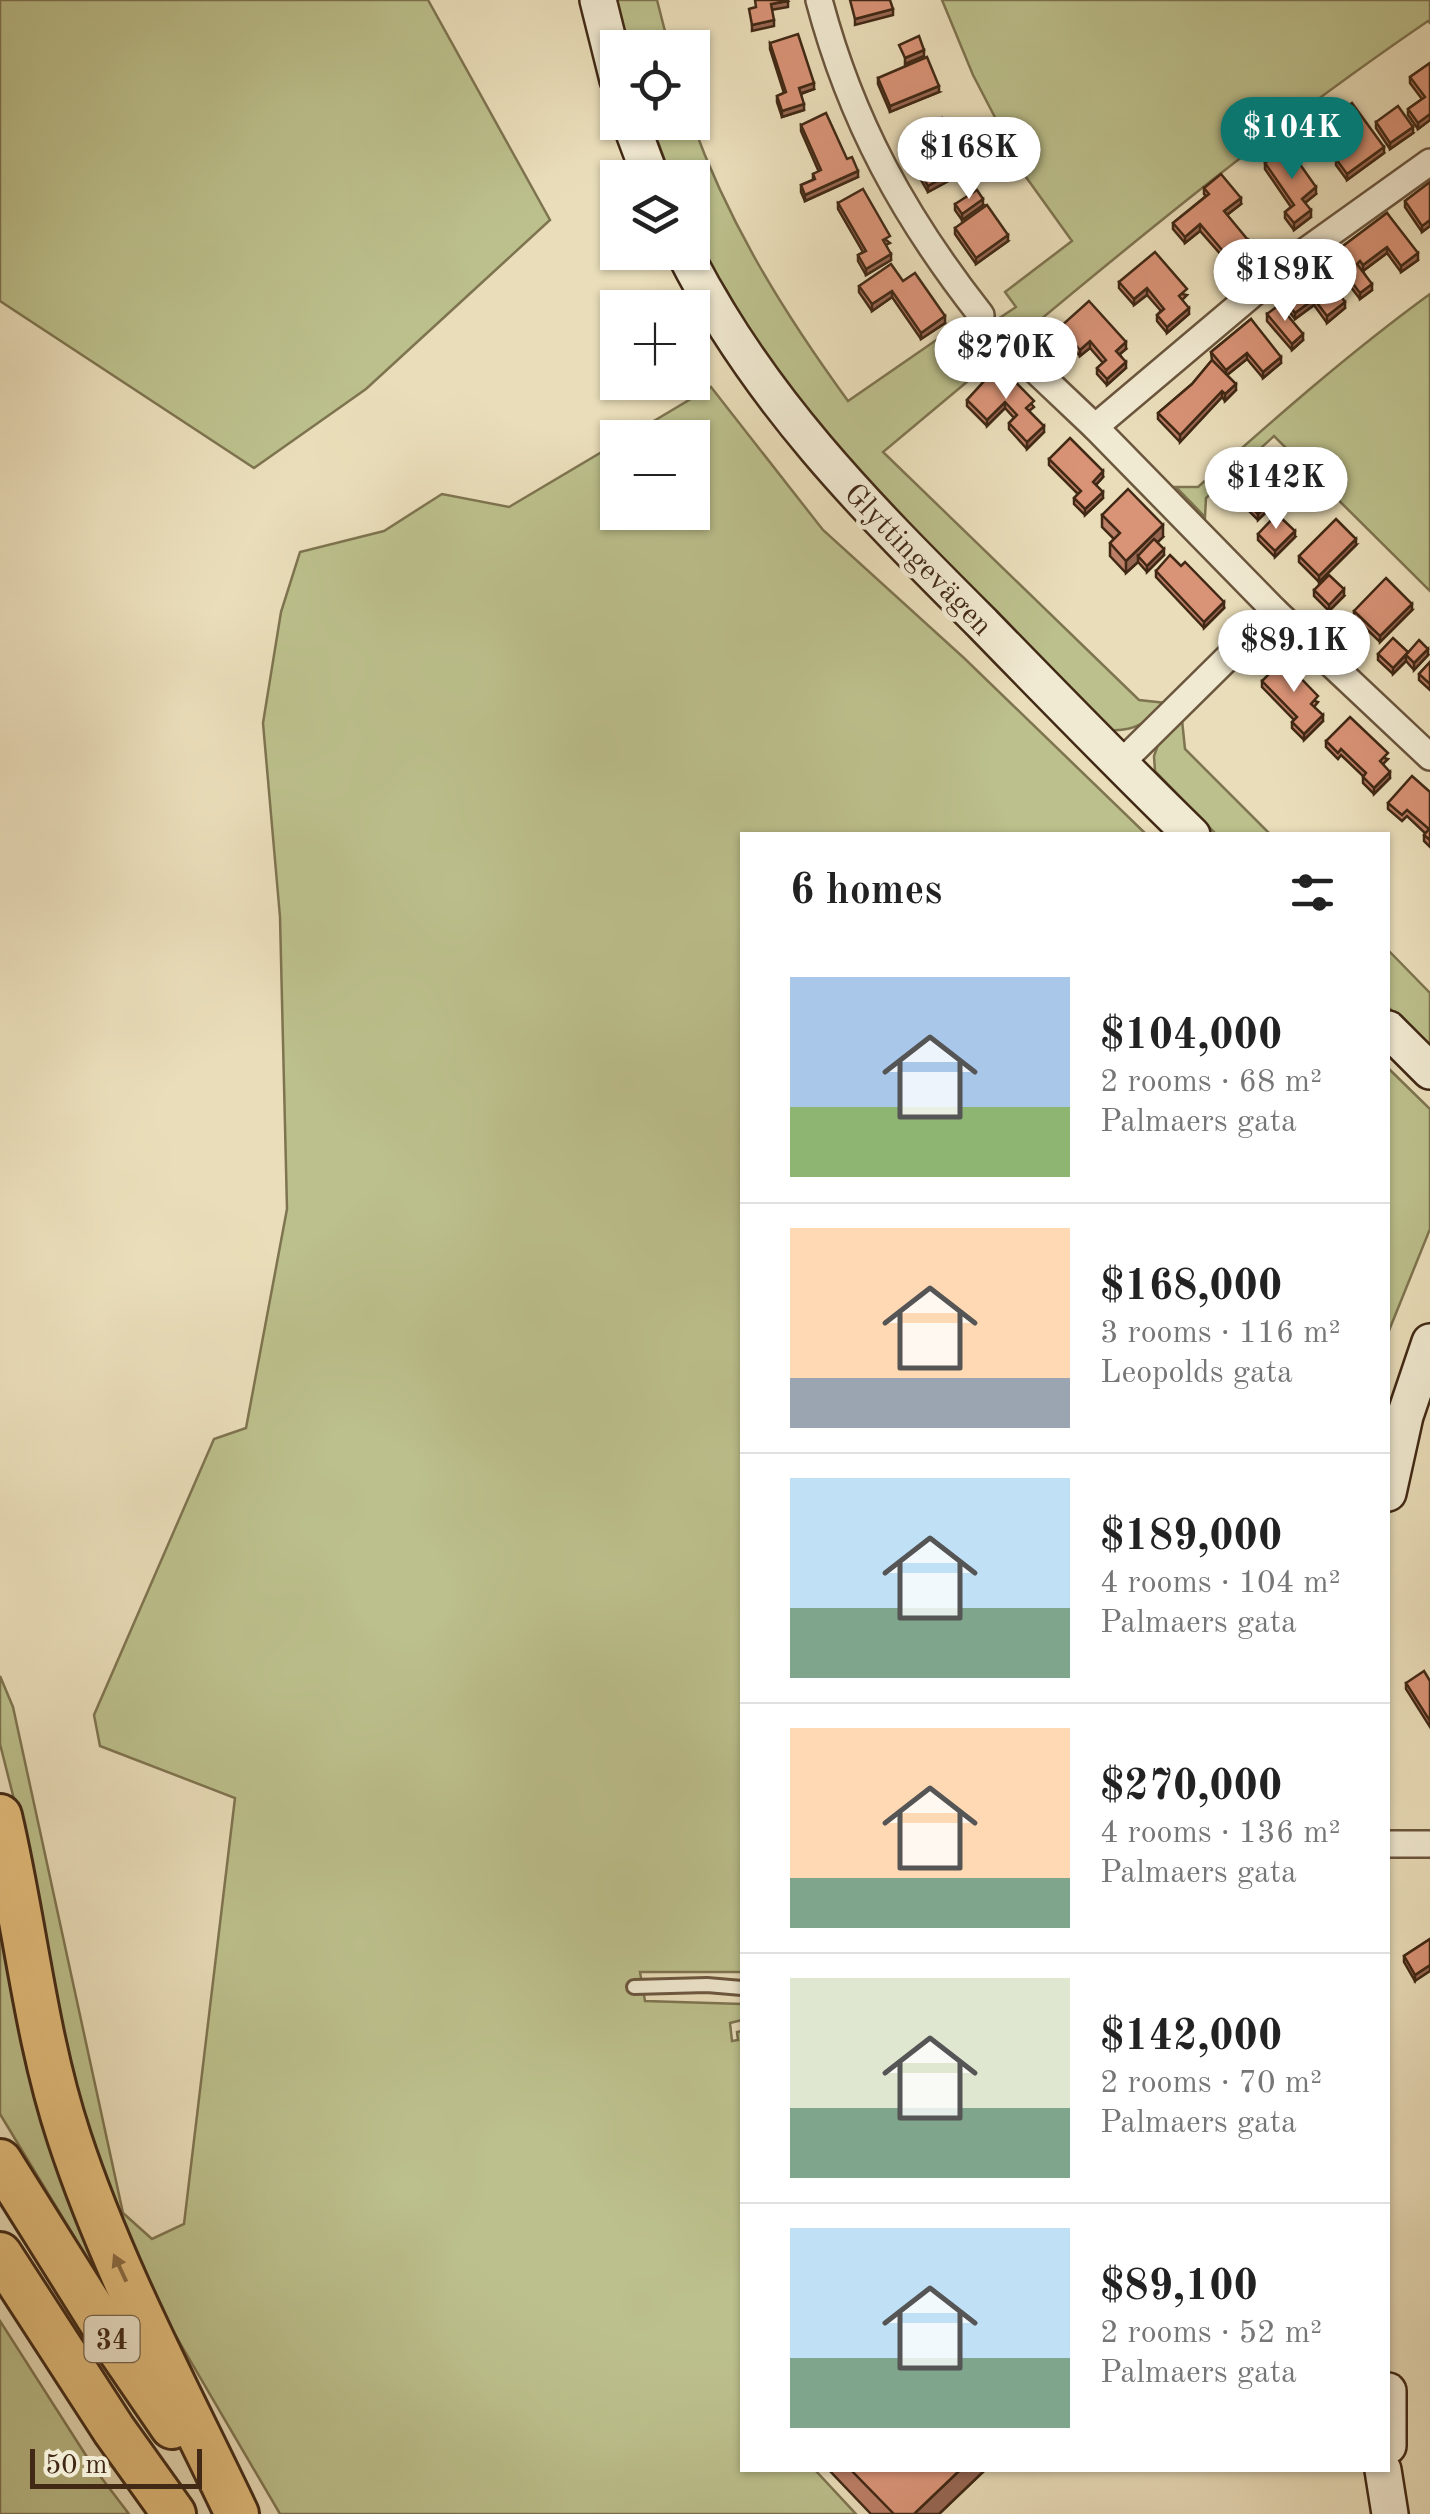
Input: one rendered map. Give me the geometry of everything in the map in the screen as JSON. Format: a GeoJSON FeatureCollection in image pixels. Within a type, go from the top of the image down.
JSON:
{"type":"FeatureCollection","features":[{"type":"Feature","properties":{"kind":"highway"},"geometry":{"type":"LineString","coordinates":[[0,1816],[68,2134],[103,2230],[234,2514]]}},
{"type":"Feature","properties":{"kind":"highway","name":"34"},"geometry":{"type":"LineString","coordinates":[[0,2161],[109,2334],[234,2514]]}},
{"type":"Feature","properties":{"kind":"highway","name":"34"},"geometry":{"type":"LineString","coordinates":[[4,2263],[174,2514]]}},
{"type":"Feature","properties":{"kind":"street"},"geometry":{"type":"LineString","coordinates":[[598,0],[606,30]]}},
{"type":"Feature","properties":{"kind":"street"},"geometry":{"type":"LineString","coordinates":[[819,0],[835,60],[866,136],[910,217],[982,315]]}},
{"type":"Feature","properties":{"kind":"street"},"geometry":{"type":"LineString","coordinates":[[1095,427],[1294,260],[1430,162]]}},
{"type":"Feature","properties":{"kind":"street","name":"Glyttingevägen"},"geometry":{"type":"LineString","coordinates":[[694,270],[718,314],[804,438],[901,543],[1189,832]]}},
{"type":"Feature","properties":{"kind":"street"},"geometry":{"type":"LineString","coordinates":[[1019,355],[1095,427],[1274,611],[1430,757]]}},
{"type":"Feature","properties":{"kind":"street"},"geometry":{"type":"LineString","coordinates":[[1120,764],[1274,611]]}},
{"type":"Feature","properties":{"kind":"street"},"geometry":{"type":"LineString","coordinates":[[1390,1031],[1430,1070]]}},
{"type":"Feature","properties":{"kind":"street"},"geometry":{"type":"LineString","coordinates":[[1390,1484],[1406,1416],[1430,1342]]}},
{"type":"Feature","properties":{"kind":"street"},"geometry":{"type":"LineString","coordinates":[[1390,1844],[1430,1844]]}},
{"type":"Feature","properties":{"kind":"lane"},"geometry":{"type":"LineString","coordinates":[[634,1987],[740,1988]]}},
{"type":"Feature","properties":{"kind":"green space"},"geometry":{"type":"Polygon","coordinates":[[[0,0],[428,0],[550,220],[366,389],[254,468],[0,301],[0,0]]]}},
{"type":"Feature","properties":{"kind":"green space"},"geometry":{"type":"Polygon","coordinates":[[[616,0],[657,0],[665,30],[624,30],[616,0]]]}},
{"type":"Feature","properties":{"kind":"green space"},"geometry":{"type":"Polygon","coordinates":[[[942,0],[1430,0],[1430,23],[1374,58],[1270,135],[1016,340],[998,319],[1016,307],[1005,292],[1072,241],[1026,177],[973,75],[942,0]]]}},
{"type":"Feature","properties":{"kind":"green space"},"geometry":{"type":"Polygon","coordinates":[[[657,140],[699,140],[707,160],[665,160],[657,140]]]}},
{"type":"Feature","properties":{"kind":"green space"},"geometry":{"type":"Polygon","coordinates":[[[710,167],[760,268],[848,401],[948,332],[958,346],[985,326],[1005,350],[883,452],[1139,700],[1166,703],[1134,727],[1109,730],[903,523],[808,412],[765,353],[710,263],[710,167]]]}},
{"type":"Feature","properties":{"kind":"green space"},"geometry":{"type":"Polygon","coordinates":[[[1430,294],[1430,591],[1274,436],[1206,498],[1205,517],[1176,487],[1198,487],[1341,363],[1430,294]]]}},
{"type":"Feature","properties":{"kind":"green space"},"geometry":{"type":"Polygon","coordinates":[[[711,387],[823,530],[964,658],[1144,832],[740,832],[740,1972],[640,1972],[645,2001],[740,2004],[740,2020],[730,2023],[732,2041],[738,2040],[740,2031],[740,2472],[817,2472],[856,2514],[280,2514],[139,2273],[97,2165],[54,2012],[20,1823],[0,1744],[0,1676],[13,1707],[123,2213],[152,2239],[184,2224],[235,1798],[100,1746],[94,1715],[214,1439],[246,1428],[287,1209],[280,917],[263,723],[281,612],[300,552],[384,531],[442,494],[509,507],[600,453],[600,530],[710,530],[710,420],[656,420],[689,400],[710,400],[711,387]]]}},
{"type":"Feature","properties":{"kind":"green space"},"geometry":{"type":"Polygon","coordinates":[[[1182,720],[1185,749],[1268,832],[1214,832],[1155,771],[1154,756],[1159,742],[1182,720]]]}},
{"type":"Feature","properties":{"kind":"green space"},"geometry":{"type":"Polygon","coordinates":[[[1390,952],[1430,993],[1430,1046],[1390,1009],[1390,952]]]}},
{"type":"Feature","properties":{"kind":"green space"},"geometry":{"type":"Polygon","coordinates":[[[1390,1070],[1430,1109],[1430,1229],[1390,1328],[1390,1070]]]}},
{"type":"Feature","properties":{"kind":"green space"},"geometry":{"type":"Polygon","coordinates":[[[0,1891],[103,2268],[95,2271],[0,2114],[0,1891]]]}},
{"type":"Feature","properties":{"kind":"green space"},"geometry":{"type":"Polygon","coordinates":[[[0,2321],[94,2468],[129,2514],[0,2514],[0,2321]]]}},
{"type":"Feature","properties":{"kind":"building"},"geometry":{"type":"Polygon","coordinates":[[[755,0],[788,1],[771,4],[774,20],[752,25],[749,9],[756,7],[755,0]]]}},
{"type":"Feature","properties":{"kind":"building"},"geometry":{"type":"Polygon","coordinates":[[[850,0],[890,0],[893,9],[855,19],[850,0]]]}},
{"type":"Feature","properties":{"kind":"building"},"geometry":{"type":"Polygon","coordinates":[[[798,34],[814,83],[799,88],[804,104],[782,111],[777,96],[786,92],[770,43],[798,34]]]}},
{"type":"Feature","properties":{"kind":"building"},"geometry":{"type":"Polygon","coordinates":[[[919,36],[924,50],[905,58],[899,45],[919,36]]]}},
{"type":"Feature","properties":{"kind":"building"},"geometry":{"type":"Polygon","coordinates":[[[927,57],[939,86],[890,106],[878,78],[927,57]]]}},
{"type":"Feature","properties":{"kind":"building"},"geometry":{"type":"Polygon","coordinates":[[[1430,63],[1430,114],[1418,123],[1408,109],[1425,97],[1410,77],[1430,63]]]}},
{"type":"Feature","properties":{"kind":"building"},"geometry":{"type":"Polygon","coordinates":[[[1352,103],[1384,147],[1347,174],[1336,159],[1349,149],[1328,121],[1352,103]]]}},
{"type":"Feature","properties":{"kind":"building"},"geometry":{"type":"Polygon","coordinates":[[[1398,106],[1413,127],[1390,143],[1376,122],[1398,106]]]}},
{"type":"Feature","properties":{"kind":"building"},"geometry":{"type":"Polygon","coordinates":[[[826,113],[847,159],[852,157],[858,171],[805,195],[801,185],[815,179],[813,174],[821,170],[801,125],[826,113]]]}},
{"type":"Feature","properties":{"kind":"building"},"geometry":{"type":"Polygon","coordinates":[[[942,118],[950,132],[928,145],[920,130],[942,118]]]}},
{"type":"Feature","properties":{"kind":"building"},"geometry":{"type":"Polygon","coordinates":[[[948,140],[963,166],[928,186],[913,160],[948,140]]]}},
{"type":"Feature","properties":{"kind":"building"},"geometry":{"type":"Polygon","coordinates":[[[1287,146],[1316,187],[1302,199],[1311,210],[1294,223],[1285,212],[1294,205],[1265,163],[1287,146]]]}},
{"type":"Feature","properties":{"kind":"building"},"geometry":{"type":"Polygon","coordinates":[[[1221,174],[1241,198],[1224,211],[1248,240],[1234,250],[1230,245],[1223,251],[1200,224],[1185,237],[1173,223],[1209,194],[1204,188],[1221,174]]]}},
{"type":"Feature","properties":{"kind":"building"},"geometry":{"type":"Polygon","coordinates":[[[1430,182],[1430,220],[1422,226],[1405,201],[1430,182]]]}},
{"type":"Feature","properties":{"kind":"building"},"geometry":{"type":"Polygon","coordinates":[[[863,189],[890,236],[883,240],[891,254],[866,269],[858,255],[866,251],[838,203],[863,189]]]}},
{"type":"Feature","properties":{"kind":"building"},"geometry":{"type":"Polygon","coordinates":[[[977,190],[983,199],[962,214],[955,204],[977,190]]]}},
{"type":"Feature","properties":{"kind":"building"},"geometry":{"type":"Polygon","coordinates":[[[987,205],[1008,235],[976,258],[955,228],[987,205]]]}},
{"type":"Feature","properties":{"kind":"building"},"geometry":{"type":"Polygon","coordinates":[[[1387,213],[1418,253],[1401,266],[1387,247],[1363,265],[1360,261],[1357,264],[1372,284],[1360,293],[1331,255],[1387,213]]]}},
{"type":"Feature","properties":{"kind":"building"},"geometry":{"type":"Polygon","coordinates":[[[1155,252],[1187,289],[1179,296],[1189,308],[1167,327],[1157,315],[1164,309],[1147,288],[1134,299],[1119,282],[1155,252]]]}},
{"type":"Feature","properties":{"kind":"building"},"geometry":{"type":"Polygon","coordinates":[[[891,264],[903,281],[915,273],[945,316],[921,333],[892,291],[872,304],[859,286],[891,264]]]}},
{"type":"Feature","properties":{"kind":"building"},"geometry":{"type":"Polygon","coordinates":[[[1319,265],[1345,302],[1327,316],[1314,299],[1295,313],[1281,295],[1319,265]]]}},
{"type":"Feature","properties":{"kind":"building"},"geometry":{"type":"Polygon","coordinates":[[[1089,301],[1126,342],[1116,351],[1126,362],[1107,379],[1097,368],[1106,360],[1090,341],[1080,350],[1060,327],[1089,301]]]}},
{"type":"Feature","properties":{"kind":"building"},"geometry":{"type":"Polygon","coordinates":[[[1279,305],[1303,334],[1292,344],[1267,314],[1279,305]]]}},
{"type":"Feature","properties":{"kind":"building"},"geometry":{"type":"Polygon","coordinates":[[[1251,319],[1281,357],[1263,372],[1247,353],[1226,370],[1211,352],[1251,319]]]}},
{"type":"Feature","properties":{"kind":"building"},"geometry":{"type":"Polygon","coordinates":[[[1212,360],[1236,384],[1225,394],[1222,391],[1180,435],[1158,413],[1192,384],[1212,360]]]}},
{"type":"Feature","properties":{"kind":"building"},"geometry":{"type":"Polygon","coordinates":[[[999,365],[1034,401],[1026,408],[1044,426],[1027,442],[1009,423],[1017,415],[1005,402],[987,420],[967,400],[999,365]]]}},
{"type":"Feature","properties":{"kind":"building"},"geometry":{"type":"Polygon","coordinates":[[[1070,438],[1103,471],[1093,482],[1103,492],[1085,509],[1074,498],[1081,491],[1049,459],[1070,438]]]}},
{"type":"Feature","properties":{"kind":"building"},"geometry":{"type":"Polygon","coordinates":[[[1271,454],[1295,477],[1258,514],[1235,491],[1271,454]]]}},
{"type":"Feature","properties":{"kind":"building"},"geometry":{"type":"Polygon","coordinates":[[[1128,489],[1163,525],[1126,561],[1110,543],[1120,533],[1102,515],[1128,489]]]}},
{"type":"Feature","properties":{"kind":"building"},"geometry":{"type":"Polygon","coordinates":[[[1277,514],[1295,531],[1275,551],[1258,534],[1277,514]]]}},
{"type":"Feature","properties":{"kind":"building"},"geometry":{"type":"Polygon","coordinates":[[[1336,519],[1356,539],[1319,576],[1299,556],[1336,519]]]}},
{"type":"Feature","properties":{"kind":"building"},"geometry":{"type":"Polygon","coordinates":[[[1154,539],[1164,549],[1147,566],[1138,556],[1154,539]]]}},
{"type":"Feature","properties":{"kind":"building"},"geometry":{"type":"Polygon","coordinates":[[[1170,555],[1181,566],[1185,562],[1224,602],[1204,622],[1156,571],[1170,555]]]}},
{"type":"Feature","properties":{"kind":"building"},"geometry":{"type":"Polygon","coordinates":[[[1329,575],[1344,589],[1329,605],[1314,590],[1329,575]]]}},
{"type":"Feature","properties":{"kind":"building"},"geometry":{"type":"Polygon","coordinates":[[[1386,578],[1412,604],[1380,636],[1354,611],[1386,578]]]}},
{"type":"Feature","properties":{"kind":"building"},"geometry":{"type":"Polygon","coordinates":[[[1393,638],[1408,652],[1393,668],[1378,654],[1393,638]]]}},
{"type":"Feature","properties":{"kind":"building"},"geometry":{"type":"Polygon","coordinates":[[[1419,640],[1428,649],[1414,663],[1406,655],[1419,640]]]}},
{"type":"Feature","properties":{"kind":"building"},"geometry":{"type":"Polygon","coordinates":[[[1283,660],[1318,696],[1311,704],[1323,715],[1304,734],[1292,722],[1297,717],[1262,681],[1283,660]]]}},
{"type":"Feature","properties":{"kind":"building"},"geometry":{"type":"Polygon","coordinates":[[[1430,662],[1430,684],[1419,674],[1430,662]]]}},
{"type":"Feature","properties":{"kind":"building"},"geometry":{"type":"Polygon","coordinates":[[[1350,717],[1388,753],[1380,761],[1390,772],[1374,788],[1363,777],[1366,773],[1341,749],[1338,753],[1326,741],[1350,717]]]}},
{"type":"Feature","properties":{"kind":"building"},"geometry":{"type":"Polygon","coordinates":[[[1412,776],[1430,792],[1430,840],[1424,835],[1429,829],[1407,810],[1402,815],[1388,803],[1412,776]]]}},
{"type":"Feature","properties":{"kind":"building"},"geometry":{"type":"Polygon","coordinates":[[[1424,1671],[1430,1681],[1430,1721],[1406,1683],[1424,1671]]]}},
{"type":"Feature","properties":{"kind":"building"},"geometry":{"type":"Polygon","coordinates":[[[1430,1939],[1430,1965],[1415,1975],[1404,1956],[1430,1939]]]}},
{"type":"Feature","properties":{"kind":"building"},"geometry":{"type":"Polygon","coordinates":[[[853,2472],[958,2472],[914,2514],[894,2514],[853,2472]]]}}]}
